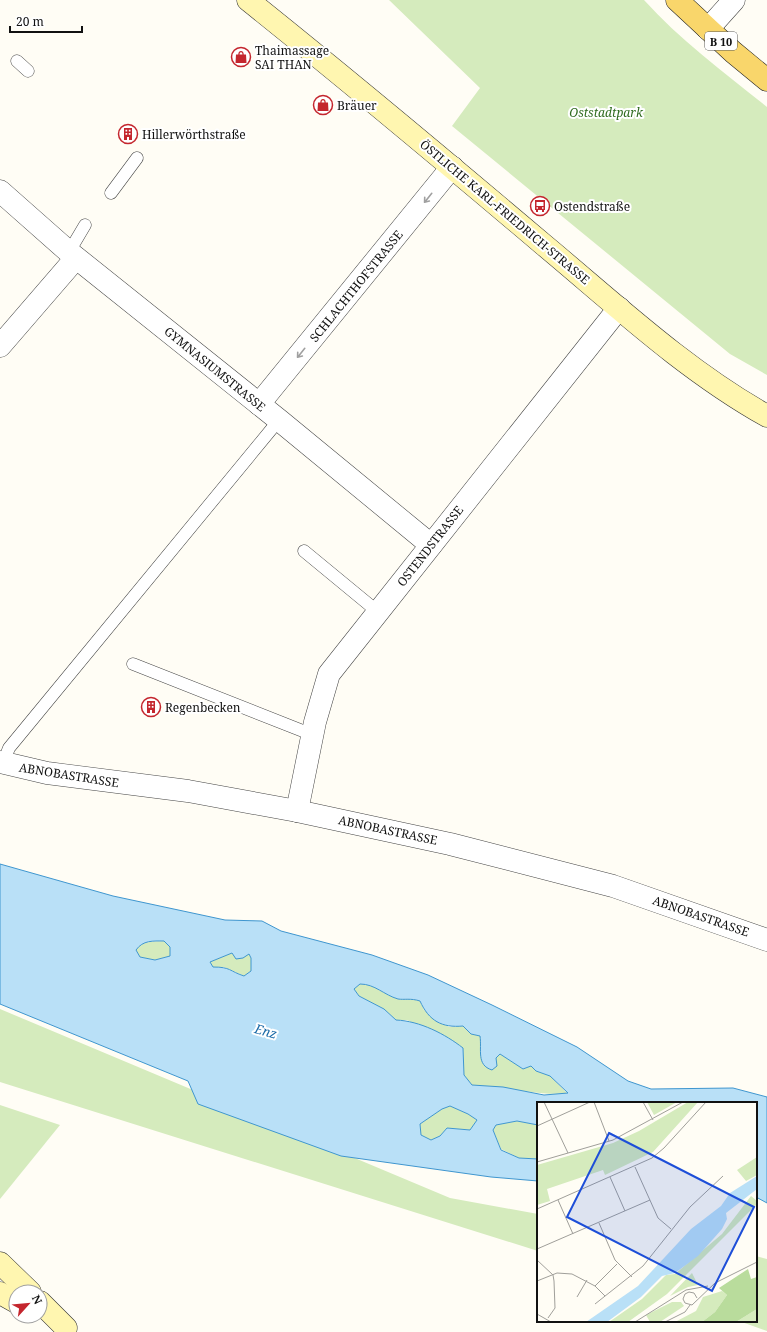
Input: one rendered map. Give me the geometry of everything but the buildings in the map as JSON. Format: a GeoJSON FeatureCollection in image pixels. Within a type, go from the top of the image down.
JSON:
{"type":"FeatureCollection","features":[{"type":"Feature","properties":{"kind":"main road","name":"ÖSTLICHE KARL-FRIEDRICH-STRASSE"},"geometry":{"type":"LineString","coordinates":[[248,0],[452,167],[619,308],[708,379],[767,416]]}},
{"type":"Feature","properties":{"kind":"main road","name":"B 10"},"geometry":{"type":"LineString","coordinates":[[677,0],[767,80]]}},
{"type":"Feature","properties":{"kind":"main road"},"geometry":{"type":"LineString","coordinates":[[0,1263],[22,1284]]}},
{"type":"Feature","properties":{"kind":"main road"},"geometry":{"type":"LineString","coordinates":[[48,1310],[69,1330]]}},
{"type":"Feature","properties":{"kind":"main road"},"geometry":{"type":"LineString","coordinates":[[48,1319],[69,1330]]}},
{"type":"Feature","properties":{"kind":"street"},"geometry":{"type":"LineString","coordinates":[[708,29],[734,0]]}},
{"type":"Feature","properties":{"kind":"street","name":"SCHLACHTHOFSTRASSE"},"geometry":{"type":"LineString","coordinates":[[260,404],[452,167]]}},
{"type":"Feature","properties":{"kind":"street","name":"GYMNASIUMSTRASSE"},"geometry":{"type":"LineString","coordinates":[[0,191],[73,255],[260,404],[431,545]]}},
{"type":"Feature","properties":{"kind":"street"},"geometry":{"type":"LineString","coordinates":[[0,346],[73,255]]}},
{"type":"Feature","properties":{"kind":"street","name":"OSTENDSTRASSE"},"geometry":{"type":"LineString","coordinates":[[297,811],[328,674],[619,308]]}},
{"type":"Feature","properties":{"kind":"street","name":"ABNOBASTRASSE"},"geometry":{"type":"LineString","coordinates":[[3,755],[47,773],[188,792],[297,811],[450,844],[574,875],[628,891],[767,940]]}},
{"type":"Feature","properties":{"kind":"lane"},"geometry":{"type":"LineString","coordinates":[[17,61],[28,70]]}},
{"type":"Feature","properties":{"kind":"lane"},"geometry":{"type":"LineString","coordinates":[[111,194],[137,158]]}},
{"type":"Feature","properties":{"kind":"lane"},"geometry":{"type":"LineString","coordinates":[[73,255],[85,225]]}},
{"type":"Feature","properties":{"kind":"lane"},"geometry":{"type":"LineString","coordinates":[[3,755],[279,420]]}},
{"type":"Feature","properties":{"kind":"lane"},"geometry":{"type":"LineString","coordinates":[[304,550],[378,612]]}},
{"type":"Feature","properties":{"kind":"lane"},"geometry":{"type":"LineString","coordinates":[[133,664],[313,735]]}},
{"type":"Feature","properties":{"kind":"green space","name":"Oststadtpark"},"geometry":{"type":"Polygon","coordinates":[[[389,0],[644,0],[672,29],[767,107],[767,375],[730,354],[452,126],[480,88],[389,0]]]}},
{"type":"Feature","properties":{"kind":"green space"},"geometry":{"type":"Polygon","coordinates":[[[164,941],[170,947],[171,956],[155,960],[140,957],[136,950],[145,943],[164,941]]]}},
{"type":"Feature","properties":{"kind":"green space"},"geometry":{"type":"Polygon","coordinates":[[[232,953],[249,953],[251,958],[251,971],[244,976],[224,967],[213,967],[210,962],[232,953]]]}},
{"type":"Feature","properties":{"kind":"green space"},"geometry":{"type":"Polygon","coordinates":[[[360,984],[365,984],[398,999],[420,1001],[424,1010],[449,1027],[463,1026],[471,1034],[481,1036],[481,1043],[496,1058],[500,1054],[523,1069],[531,1066],[536,1071],[550,1076],[568,1094],[544,1093],[472,1085],[464,1075],[463,1048],[407,1020],[396,1020],[384,1009],[359,996],[354,989],[360,984]]]}},
{"type":"Feature","properties":{"kind":"green space"},"geometry":{"type":"Polygon","coordinates":[[[0,1009],[450,1198],[537,1214],[537,1251],[0,1082],[0,1009]]]}},
{"type":"Feature","properties":{"kind":"green space"},"geometry":{"type":"Polygon","coordinates":[[[0,1105],[60,1125],[0,1199],[0,1105]]]}},
{"type":"Feature","properties":{"kind":"green space"},"geometry":{"type":"Polygon","coordinates":[[[450,1106],[477,1120],[470,1130],[447,1128],[440,1136],[431,1140],[421,1135],[420,1124],[442,1109],[450,1106]]]}},
{"type":"Feature","properties":{"kind":"green space"},"geometry":{"type":"Polygon","coordinates":[[[517,1121],[537,1125],[537,1159],[519,1158],[501,1149],[493,1130],[496,1125],[517,1121]]]}},
{"type":"Feature","properties":{"kind":"green space"},"geometry":{"type":"Polygon","coordinates":[[[757,1256],[767,1259],[767,1331],[742,1322],[757,1322],[757,1256]]]}},
{"type":"Feature","properties":{"kind":"water","name":"Enz"},"geometry":{"type":"Polygon","coordinates":[[[0,864],[113,896],[225,920],[262,921],[281,931],[372,955],[428,975],[492,1005],[577,1047],[628,1081],[651,1089],[733,1088],[767,1097],[767,1203],[757,1198],[757,1102],[537,1102],[537,1125],[517,1121],[496,1125],[493,1130],[501,1150],[519,1158],[537,1159],[537,1181],[491,1177],[341,1156],[198,1104],[188,1081],[0,1004],[0,864]],[[152,941],[145,943],[136,950],[140,957],[155,960],[170,956],[170,947],[164,941],[152,941]],[[232,953],[210,962],[213,967],[227,969],[244,976],[251,971],[251,958],[249,954],[243,958],[236,959],[232,953]],[[360,984],[354,989],[359,996],[384,1009],[396,1020],[414,1023],[432,1029],[463,1048],[464,1075],[472,1085],[503,1087],[544,1095],[568,1093],[550,1076],[536,1071],[531,1066],[523,1069],[500,1054],[496,1058],[497,1066],[492,1070],[487,1068],[482,1061],[480,1036],[471,1034],[463,1026],[449,1026],[437,1022],[428,1014],[420,1001],[398,999],[365,984],[360,984]],[[450,1106],[442,1109],[420,1124],[421,1135],[431,1140],[440,1136],[447,1128],[470,1130],[477,1120],[450,1106]]]}},
{"type":"Feature","properties":{"kind":"place","name":"Thaimassage SAI THAN"},"geometry":{"type":"Point","coordinates":[241,57]}},
{"type":"Feature","properties":{"kind":"place","name":"Bräuer"},"geometry":{"type":"Point","coordinates":[323,105]}},
{"type":"Feature","properties":{"kind":"place","name":"Hillerwörthstraße"},"geometry":{"type":"Point","coordinates":[128,134]}},
{"type":"Feature","properties":{"kind":"place","name":"Ostendstraße"},"geometry":{"type":"Point","coordinates":[540,206]}},
{"type":"Feature","properties":{"kind":"place","name":"Regenbecken"},"geometry":{"type":"Point","coordinates":[151,707]}}]}
